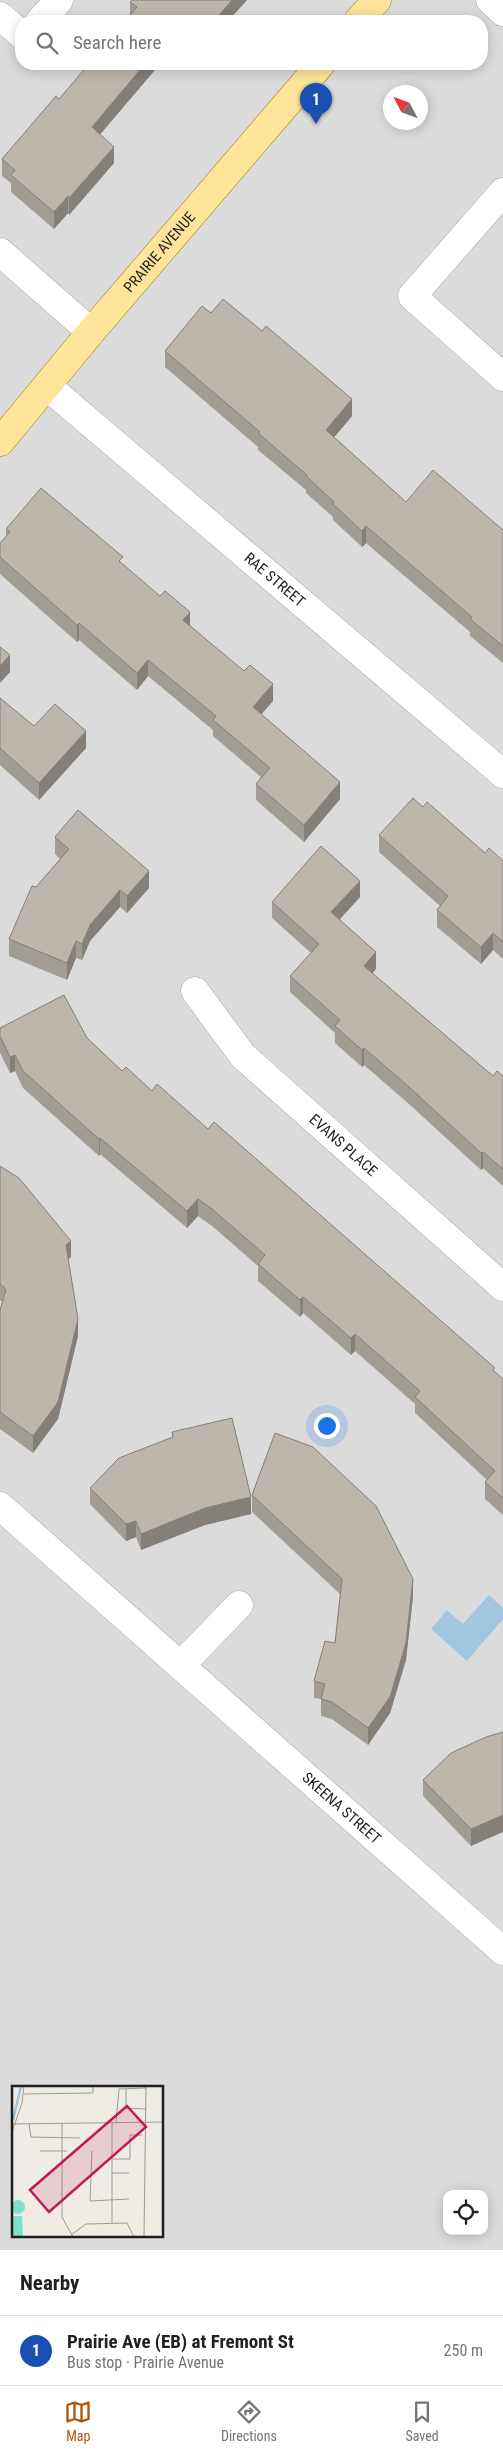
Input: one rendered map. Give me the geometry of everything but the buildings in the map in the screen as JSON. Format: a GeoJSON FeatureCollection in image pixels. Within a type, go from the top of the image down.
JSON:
{"type":"FeatureCollection","features":[{"type":"Feature","properties":{"kind":"main road"},"geometry":{"type":"LineString","coordinates":[[363,15],[377,0]]}},
{"type":"Feature","properties":{"kind":"main road","name":"PRAIRIE AVENUE"},"geometry":{"type":"LineString","coordinates":[[0,442],[91,332],[316,70]]}},
{"type":"Feature","properties":{"kind":"street"},"geometry":{"type":"LineString","coordinates":[[45,15],[59,0]]}},
{"type":"Feature","properties":{"kind":"street"},"geometry":{"type":"LineString","coordinates":[[490,0],[503,12]]}},
{"type":"Feature","properties":{"kind":"street"},"geometry":{"type":"LineString","coordinates":[[0,16],[15,29]]}},
{"type":"Feature","properties":{"kind":"street"},"geometry":{"type":"LineString","coordinates":[[503,192],[412,296],[503,376]]}},
{"type":"Feature","properties":{"kind":"street"},"geometry":{"type":"LineString","coordinates":[[0,252],[91,332]]}},
{"type":"Feature","properties":{"kind":"street","name":"RAE STREET"},"geometry":{"type":"LineString","coordinates":[[47,386],[503,774]]}},
{"type":"Feature","properties":{"kind":"street","name":"EVANS PLACE"},"geometry":{"type":"LineString","coordinates":[[196,991],[243,1056],[503,1287]]}},
{"type":"Feature","properties":{"kind":"street","name":"SKEENA STREET"},"geometry":{"type":"LineString","coordinates":[[0,1506],[503,1951]]}},
{"type":"Feature","properties":{"kind":"street"},"geometry":{"type":"LineString","coordinates":[[181,1665],[239,1605]]}},
{"type":"Feature","properties":{"kind":"shaded area"},"geometry":{"type":"Polygon","coordinates":[[[0,0],[489,0],[503,13],[503,2250],[0,2250],[0,0]]]}},
{"type":"Feature","properties":{"kind":"water"},"geometry":{"type":"Polygon","coordinates":[[[489,1595],[503,1608],[503,1619],[467,1661],[431,1629],[447,1610],[463,1624],[489,1595]]]}},
{"type":"Feature","properties":{"kind":"place","name":"Prairie Ave (EB) at Fremont St"},"geometry":{"type":"Point","coordinates":[316,124]}}]}
